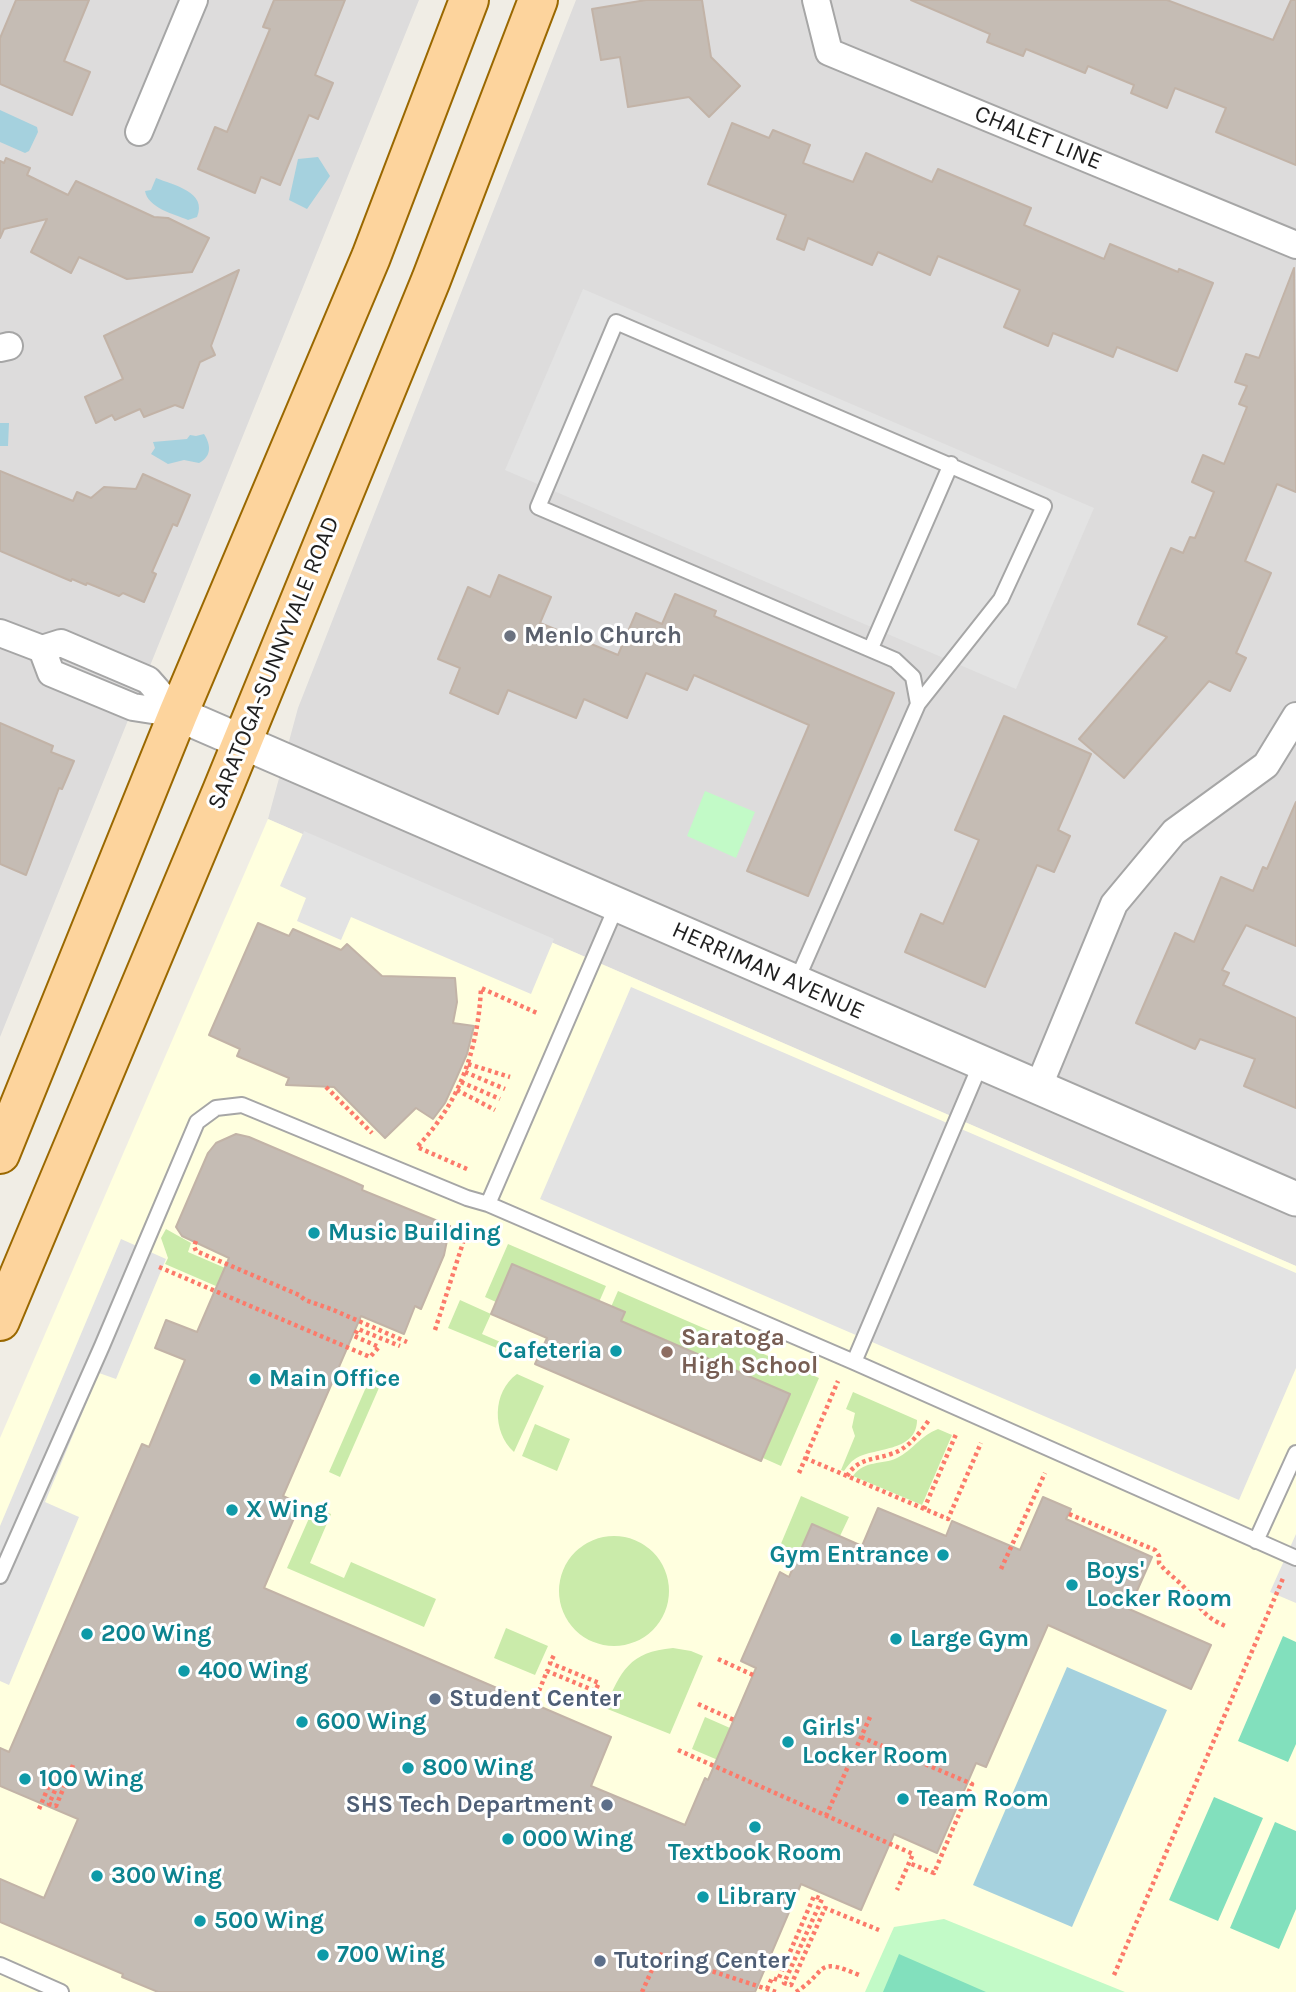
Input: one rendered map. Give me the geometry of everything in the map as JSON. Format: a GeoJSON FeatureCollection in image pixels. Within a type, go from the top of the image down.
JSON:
{"type":"FeatureCollection","features":[{"type":"Feature","properties":{"kind":"main road"},"geometry":{"type":"LineString","coordinates":[[0,1154],[178,714],[371,257],[469,0]]}},
{"type":"Feature","properties":{"kind":"main road","name":"SARATOGA-SUNNYVALE ROAD"},"geometry":{"type":"LineString","coordinates":[[0,1321],[431,280],[538,0]]}},
{"type":"Feature","properties":{"kind":"street"},"geometry":{"type":"LineString","coordinates":[[139,132],[194,0]]}},
{"type":"Feature","properties":{"kind":"street","name":"CHALET LINE"},"geometry":{"type":"LineString","coordinates":[[816,0],[829,52],[1296,245]]}},
{"type":"Feature","properties":{"kind":"street"},"geometry":{"type":"LineString","coordinates":[[0,633],[42,649],[61,643],[148,680],[178,714]]}},
{"type":"Feature","properties":{"kind":"street","name":"HERRIMAN AVENUE"},"geometry":{"type":"LineString","coordinates":[[178,714],[1296,1199]]}},
{"type":"Feature","properties":{"kind":"street"},"geometry":{"type":"LineString","coordinates":[[1038,1088],[1114,904],[1174,832],[1266,765],[1296,716]]}},
{"type":"Feature","properties":{"kind":"lane"},"geometry":{"type":"LineString","coordinates":[[796,983],[918,704],[1001,599],[1044,506],[616,321],[538,507],[895,660],[913,677],[918,704]]}},
{"type":"Feature","properties":{"kind":"lane"},"geometry":{"type":"LineString","coordinates":[[871,649],[951,464]]}},
{"type":"Feature","properties":{"kind":"lane"},"geometry":{"type":"LineString","coordinates":[[488,1203],[617,905]]}},
{"type":"Feature","properties":{"kind":"lane"},"geometry":{"type":"LineString","coordinates":[[854,1362],[981,1063]]}},
{"type":"Feature","properties":{"kind":"lane"},"geometry":{"type":"LineString","coordinates":[[0,1576],[197,1122],[216,1108],[242,1105],[467,1198],[488,1203],[1296,1559]]}},
{"type":"Feature","properties":{"kind":"lane"},"geometry":{"type":"LineString","coordinates":[[1256,1541],[1296,1453]]}},
{"type":"Feature","properties":{"kind":"lane"},"geometry":{"type":"LineString","coordinates":[[0,1965],[61,1992]]}},
{"type":"Feature","properties":{"kind":"path"},"geometry":{"type":"LineString","coordinates":[[467,1169],[417,1147],[439,1120],[461,1082],[479,1021],[481,988],[537,1013]]}},
{"type":"Feature","properties":{"kind":"path"},"geometry":{"type":"LineString","coordinates":[[468,1064],[510,1076]]}},
{"type":"Feature","properties":{"kind":"path"},"geometry":{"type":"LineString","coordinates":[[465,1072],[505,1089]]}},
{"type":"Feature","properties":{"kind":"path"},"geometry":{"type":"LineString","coordinates":[[461,1082],[500,1099]]}},
{"type":"Feature","properties":{"kind":"path"},"geometry":{"type":"LineString","coordinates":[[326,1087],[374,1134]]}},
{"type":"Feature","properties":{"kind":"path"},"geometry":{"type":"LineString","coordinates":[[457,1090],[495,1110]]}},
{"type":"Feature","properties":{"kind":"path"},"geometry":{"type":"LineString","coordinates":[[435,1330],[469,1224]]}},
{"type":"Feature","properties":{"kind":"path"},"geometry":{"type":"LineString","coordinates":[[196,1241],[196,1251],[407,1342]]}},
{"type":"Feature","properties":{"kind":"path"},"geometry":{"type":"LineString","coordinates":[[138,1258],[370,1357],[379,1347],[354,1336],[358,1329],[400,1346]]}},
{"type":"Feature","properties":{"kind":"path"},"geometry":{"type":"LineString","coordinates":[[799,1473],[838,1381]]}},
{"type":"Feature","properties":{"kind":"path"},"geometry":{"type":"LineString","coordinates":[[847,1476],[856,1465],[867,1459],[893,1454],[914,1439],[929,1420]]}},
{"type":"Feature","properties":{"kind":"path"},"geometry":{"type":"LineString","coordinates":[[924,1509],[957,1432]]}},
{"type":"Feature","properties":{"kind":"path"},"geometry":{"type":"LineString","coordinates":[[805,1458],[948,1519],[981,1443]]}},
{"type":"Feature","properties":{"kind":"path"},"geometry":{"type":"LineString","coordinates":[[1002,1569],[1045,1472]]}},
{"type":"Feature","properties":{"kind":"path"},"geometry":{"type":"LineString","coordinates":[[1069,1514],[1155,1550],[1159,1563],[1182,1585],[1197,1606],[1212,1621],[1228,1628]]}},
{"type":"Feature","properties":{"kind":"path"},"geometry":{"type":"LineString","coordinates":[[1114,1975],[1285,1575]]}},
{"type":"Feature","properties":{"kind":"path"},"geometry":{"type":"LineString","coordinates":[[539,1690],[547,1671],[595,1691],[599,1683],[550,1662],[554,1654]]}},
{"type":"Feature","properties":{"kind":"path"},"geometry":{"type":"LineString","coordinates":[[718,1659],[753,1675]]}},
{"type":"Feature","properties":{"kind":"path"},"geometry":{"type":"LineString","coordinates":[[698,1704],[734,1720]]}},
{"type":"Feature","properties":{"kind":"path"},"geometry":{"type":"LineString","coordinates":[[826,1816],[870,1717]]}},
{"type":"Feature","properties":{"kind":"path"},"geometry":{"type":"LineString","coordinates":[[861,1737],[972,1784],[934,1873],[909,1863]]}},
{"type":"Feature","properties":{"kind":"path"},"geometry":{"type":"LineString","coordinates":[[678,1750],[913,1854],[897,1890]]}},
{"type":"Feature","properties":{"kind":"path"},"geometry":{"type":"LineString","coordinates":[[39,1809],[53,1776],[60,1779],[49,1804],[56,1806],[73,1765]]}},
{"type":"Feature","properties":{"kind":"path"},"geometry":{"type":"LineString","coordinates":[[767,1989],[772,1978],[778,1980],[814,1896],[822,1899],[785,1983],[792,1985],[825,1908],[880,1930]]}},
{"type":"Feature","properties":{"kind":"path"},"geometry":{"type":"LineString","coordinates":[[642,1992],[659,1954],[776,1992]]}},
{"type":"Feature","properties":{"kind":"path"},"geometry":{"type":"LineString","coordinates":[[796,1992],[809,1984],[821,1968],[828,1965],[859,1975]]}},
{"type":"Feature","properties":{"kind":"shaded area"},"geometry":{"type":"Polygon","coordinates":[[[0,0],[419,0],[0,1037],[0,0]]]}},
{"type":"Feature","properties":{"kind":"shaded area"},"geometry":{"type":"Polygon","coordinates":[[[576,0],[1296,0],[1296,1266],[268,819],[298,708],[576,0]]]}},
{"type":"Feature","properties":{"kind":"shaded area"},"geometry":{"type":"Polygon","coordinates":[[[583,289],[1094,508],[1016,689],[505,470],[583,289]]]}},
{"type":"Feature","properties":{"kind":"shaded area","name":"Saratoga High School"},"geometry":{"type":"Polygon","coordinates":[[[268,819],[1296,1266],[1296,1992],[0,1992],[0,1438],[268,819]]]}},
{"type":"Feature","properties":{"kind":"shaded area"},"geometry":{"type":"Polygon","coordinates":[[[304,831],[554,939],[531,994],[351,917],[341,940],[297,921],[306,898],[280,886],[304,831]]]}},
{"type":"Feature","properties":{"kind":"shaded area"},"geometry":{"type":"Polygon","coordinates":[[[631,987],[1296,1273],[1296,1368],[1239,1500],[540,1199],[631,987]]]}},
{"type":"Feature","properties":{"kind":"shaded area"},"geometry":{"type":"Polygon","coordinates":[[[121,1239],[166,1259],[116,1379],[99,1373],[45,1502],[79,1517],[9,1685],[0,1681],[0,1526],[121,1239]]]}},
{"type":"Feature","properties":{"kind":"shaded area"},"geometry":{"type":"Polygon","coordinates":[[[1296,1534],[1296,1603],[1270,1592],[1296,1534]]]}},
{"type":"Feature","properties":{"kind":"green space"},"geometry":{"type":"Polygon","coordinates":[[[705,791],[755,812],[736,858],[687,836],[705,791]]]}},
{"type":"Feature","properties":{"kind":"green space"},"geometry":{"type":"Polygon","coordinates":[[[166,1229],[191,1243],[188,1252],[297,1299],[343,1341],[165,1264],[168,1258],[161,1238],[166,1229]]]}},
{"type":"Feature","properties":{"kind":"green space"},"geometry":{"type":"Polygon","coordinates":[[[508,1244],[606,1286],[599,1302],[512,1265],[496,1302],[485,1297],[508,1244]]]}},
{"type":"Feature","properties":{"kind":"green space"},"geometry":{"type":"Polygon","coordinates":[[[618,1291],[819,1378],[781,1466],[763,1458],[790,1394],[621,1321],[611,1307],[618,1291]]]}},
{"type":"Feature","properties":{"kind":"green space"},"geometry":{"type":"Polygon","coordinates":[[[460,1300],[491,1314],[482,1334],[519,1350],[516,1356],[448,1328],[460,1300]]]}},
{"type":"Feature","properties":{"kind":"green space"},"geometry":{"type":"Polygon","coordinates":[[[374,1369],[385,1374],[340,1477],[329,1472],[374,1369]]]}},
{"type":"Feature","properties":{"kind":"green space"},"geometry":{"type":"Polygon","coordinates":[[[517,1374],[544,1386],[514,1452],[502,1434],[498,1412],[503,1391],[517,1374]]]}},
{"type":"Feature","properties":{"kind":"green space"},"geometry":{"type":"Polygon","coordinates":[[[853,1392],[917,1420],[915,1431],[902,1444],[863,1455],[844,1471],[841,1470],[855,1436],[852,1427],[855,1413],[846,1409],[853,1392]]]}},
{"type":"Feature","properties":{"kind":"green space"},"geometry":{"type":"Polygon","coordinates":[[[535,1424],[570,1439],[557,1471],[522,1456],[535,1424]]]}},
{"type":"Feature","properties":{"kind":"green space"},"geometry":{"type":"Polygon","coordinates":[[[938,1429],[952,1435],[922,1505],[853,1476],[862,1467],[897,1458],[938,1429]]]}},
{"type":"Feature","properties":{"kind":"green space"},"geometry":{"type":"Polygon","coordinates":[[[801,1496],[849,1517],[840,1536],[812,1524],[799,1554],[780,1546],[801,1496]]]}},
{"type":"Feature","properties":{"kind":"green space"},"geometry":{"type":"Polygon","coordinates":[[[314,1507],[331,1514],[310,1563],[344,1578],[351,1562],[436,1599],[424,1627],[287,1568],[314,1507]]]}},
{"type":"Feature","properties":{"kind":"green space"},"geometry":{"type":"Polygon","coordinates":[[[614,1536],[635,1540],[653,1552],[665,1570],[669,1591],[665,1612],[653,1630],[635,1642],[614,1646],[593,1642],[575,1630],[563,1612],[559,1591],[563,1570],[575,1552],[593,1540],[614,1536]]]}},
{"type":"Feature","properties":{"kind":"green space"},"geometry":{"type":"Polygon","coordinates":[[[506,1628],[548,1646],[535,1675],[494,1658],[506,1628]]]}},
{"type":"Feature","properties":{"kind":"green space"},"geometry":{"type":"Polygon","coordinates":[[[1283,1636],[1296,1642],[1296,1744],[1288,1762],[1238,1741],[1283,1636]]]}},
{"type":"Feature","properties":{"kind":"green space"},"geometry":{"type":"Polygon","coordinates":[[[673,1648],[703,1656],[670,1734],[605,1708],[628,1666],[646,1654],[673,1648]]]}},
{"type":"Feature","properties":{"kind":"green space"},"geometry":{"type":"Polygon","coordinates":[[[705,1717],[730,1728],[719,1756],[821,1804],[692,1749],[705,1717]]]}},
{"type":"Feature","properties":{"kind":"green space"},"geometry":{"type":"Polygon","coordinates":[[[1214,1797],[1263,1818],[1218,1921],[1169,1900],[1214,1797]]]}},
{"type":"Feature","properties":{"kind":"green space"},"geometry":{"type":"Polygon","coordinates":[[[1275,1822],[1296,1831],[1296,1909],[1279,1949],[1230,1928],[1275,1822]]]}},
{"type":"Feature","properties":{"kind":"green space"},"geometry":{"type":"Polygon","coordinates":[[[944,1919],[1125,1992],[865,1992],[894,1927],[944,1919]]]}},
{"type":"Feature","properties":{"kind":"green space"},"geometry":{"type":"Polygon","coordinates":[[[899,1954],[986,1992],[883,1992],[899,1954]]]}},
{"type":"Feature","properties":{"kind":"water"},"geometry":{"type":"Polygon","coordinates":[[[0,110],[37,127],[38,132],[29,151],[25,153],[0,142],[0,110]]]}},
{"type":"Feature","properties":{"kind":"water"},"geometry":{"type":"Polygon","coordinates":[[[318,157],[330,176],[307,209],[289,200],[298,159],[318,157]]]}},
{"type":"Feature","properties":{"kind":"water"},"geometry":{"type":"Polygon","coordinates":[[[156,178],[193,196],[198,201],[197,217],[188,220],[162,210],[151,202],[145,191],[151,190],[156,178]]]}},
{"type":"Feature","properties":{"kind":"water"},"geometry":{"type":"Polygon","coordinates":[[[0,423],[9,423],[8,446],[0,446],[0,423]]]}},
{"type":"Feature","properties":{"kind":"water"},"geometry":{"type":"Polygon","coordinates":[[[204,434],[209,450],[199,463],[184,460],[168,464],[151,454],[155,448],[153,442],[187,439],[190,435],[204,434]]]}},
{"type":"Feature","properties":{"kind":"water"},"geometry":{"type":"Polygon","coordinates":[[[1067,1667],[1167,1710],[1072,1927],[973,1885],[1067,1667]]]}},
{"type":"Feature","properties":{"kind":"building"},"geometry":{"type":"Polygon","coordinates":[[[16,0],[89,0],[64,61],[90,72],[72,115],[0,84],[0,38],[16,0]]]}},
{"type":"Feature","properties":{"kind":"building"},"geometry":{"type":"Polygon","coordinates":[[[274,0],[345,0],[315,75],[333,83],[318,119],[309,115],[280,185],[261,177],[255,193],[198,169],[215,127],[227,132],[270,29],[263,27],[274,0]]]}},
{"type":"Feature","properties":{"kind":"building"},"geometry":{"type":"Polygon","coordinates":[[[646,0],[702,0],[711,57],[740,86],[709,117],[689,97],[628,107],[620,57],[601,60],[592,9],[646,0]]]}},
{"type":"Feature","properties":{"kind":"building"},"geometry":{"type":"Polygon","coordinates":[[[911,0],[1167,0],[1273,40],[1291,0],[1296,0],[1296,165],[1216,132],[1226,108],[1175,88],[1167,108],[1131,93],[1134,85],[1088,66],[1085,73],[1026,49],[1023,56],[987,42],[990,34],[911,0]]]}},
{"type":"Feature","properties":{"kind":"building"},"geometry":{"type":"Polygon","coordinates":[[[732,123],[769,138],[773,130],[810,145],[803,163],[853,182],[866,153],[932,182],[938,169],[1031,208],[1024,225],[1104,259],[1110,244],[1178,272],[1179,269],[1213,283],[1177,371],[1117,347],[1113,357],[1053,333],[1048,346],[1004,327],[1020,290],[938,256],[930,275],[878,252],[872,265],[808,238],[804,250],[777,239],[786,215],[708,184],[732,123]]]}},
{"type":"Feature","properties":{"kind":"building"},"geometry":{"type":"Polygon","coordinates":[[[6,158],[30,168],[27,175],[68,195],[76,181],[154,217],[168,218],[209,238],[192,272],[127,279],[79,257],[71,273],[31,252],[47,219],[4,229],[0,238],[0,161],[4,163],[6,158]]]}},
{"type":"Feature","properties":{"kind":"building"},"geometry":{"type":"Polygon","coordinates":[[[1294,268],[1296,492],[1277,484],[1245,561],[1271,573],[1236,653],[1246,658],[1230,691],[1209,681],[1124,778],[1079,739],[1167,637],[1138,624],[1171,548],[1183,553],[1190,537],[1195,538],[1214,492],[1192,482],[1203,455],[1224,464],[1247,407],[1239,404],[1247,386],[1235,382],[1246,354],[1259,358],[1294,268]]]}},
{"type":"Feature","properties":{"kind":"building"},"geometry":{"type":"Polygon","coordinates":[[[239,270],[211,346],[215,355],[200,362],[183,408],[175,405],[144,417],[140,409],[115,420],[112,415],[96,423],[85,397],[123,379],[104,336],[239,270]]]}},
{"type":"Feature","properties":{"kind":"building"},"geometry":{"type":"Polygon","coordinates":[[[0,471],[73,501],[77,492],[91,498],[104,487],[136,489],[143,474],[190,495],[177,526],[173,524],[152,572],[156,574],[144,602],[123,593],[119,596],[87,583],[86,585],[72,579],[71,581],[0,551],[0,471]]]}},
{"type":"Feature","properties":{"kind":"building"},"geometry":{"type":"Polygon","coordinates":[[[499,575],[551,597],[540,623],[618,655],[636,613],[662,624],[675,594],[716,611],[714,616],[894,693],[808,896],[747,871],[809,725],[694,675],[687,690],[646,673],[627,718],[584,699],[576,718],[508,690],[498,714],[450,693],[460,668],[438,659],[468,587],[490,597],[499,575]]]}},
{"type":"Feature","properties":{"kind":"building"},"geometry":{"type":"Polygon","coordinates":[[[1004,716],[1091,754],[1058,830],[1070,836],[1054,872],[1037,865],[985,987],[905,952],[921,914],[943,924],[979,840],[955,830],[1004,716]]]}},
{"type":"Feature","properties":{"kind":"building"},"geometry":{"type":"Polygon","coordinates":[[[0,723],[53,746],[51,752],[74,761],[62,789],[59,788],[26,875],[0,864],[0,723]]]}},
{"type":"Feature","properties":{"kind":"building"},"geometry":{"type":"Polygon","coordinates":[[[1296,802],[1296,946],[1246,925],[1222,970],[1229,973],[1223,985],[1296,1018],[1296,1108],[1244,1086],[1255,1059],[1200,1039],[1195,1049],[1136,1023],[1175,933],[1194,942],[1221,877],[1253,891],[1263,867],[1267,869],[1296,802]]]}},
{"type":"Feature","properties":{"kind":"building"},"geometry":{"type":"Polygon","coordinates":[[[258,923],[289,936],[293,929],[341,950],[347,944],[382,976],[455,978],[457,1002],[453,1023],[474,1026],[467,1054],[456,1079],[445,1103],[433,1119],[416,1108],[385,1138],[334,1087],[286,1085],[289,1078],[237,1056],[240,1049],[209,1035],[258,923]]]}},
{"type":"Feature","properties":{"kind":"building"},"geometry":{"type":"Polygon","coordinates":[[[236,1134],[345,1178],[363,1186],[362,1190],[450,1226],[444,1255],[421,1309],[415,1306],[404,1334],[361,1316],[283,1496],[300,1504],[264,1588],[611,1737],[591,1786],[685,1825],[705,1778],[708,1780],[756,1668],[741,1661],[780,1572],[789,1577],[812,1524],[862,1546],[878,1508],[946,1536],[952,1521],[1020,1550],[1043,1497],[1071,1509],[1066,1519],[1152,1557],[1129,1609],[1211,1645],[1191,1689],[1048,1625],[986,1767],[976,1763],[937,1853],[894,1834],[861,1910],[801,1884],[755,1992],[158,1992],[122,1977],[123,1974],[0,1922],[0,1879],[44,1898],[78,1819],[0,1786],[0,1748],[9,1752],[142,1444],[149,1447],[185,1360],[155,1348],[166,1320],[197,1332],[229,1258],[182,1236],[176,1227],[208,1153],[216,1143],[236,1134]]]}},
{"type":"Feature","properties":{"kind":"building","name":"Cafeteria"},"geometry":{"type":"Polygon","coordinates":[[[512,1264],[625,1312],[621,1321],[790,1394],[761,1461],[535,1364],[547,1338],[491,1314],[512,1264]]]}},
{"type":"Feature","properties":{"kind":"place","name":"Menlo Church"},"geometry":{"type":"Point","coordinates":[510,636]}},
{"type":"Feature","properties":{"kind":"place","name":"Music Building"},"geometry":{"type":"Point","coordinates":[314,1233]}},
{"type":"Feature","properties":{"kind":"place","name":"Cafeteria"},"geometry":{"type":"Point","coordinates":[616,1351]}},
{"type":"Feature","properties":{"kind":"place","name":"Saratoga High School"},"geometry":{"type":"Point","coordinates":[667,1352]}},
{"type":"Feature","properties":{"kind":"place","name":"Main Office"},"geometry":{"type":"Point","coordinates":[255,1379]}},
{"type":"Feature","properties":{"kind":"place","name":"X Wing"},"geometry":{"type":"Point","coordinates":[232,1510]}},
{"type":"Feature","properties":{"kind":"place","name":"Gym Entrance"},"geometry":{"type":"Point","coordinates":[943,1555]}},
{"type":"Feature","properties":{"kind":"place","name":"Boys' Locker Room"},"geometry":{"type":"Point","coordinates":[1072,1585]}},
{"type":"Feature","properties":{"kind":"place","name":"200 Wing"},"geometry":{"type":"Point","coordinates":[87,1634]}},
{"type":"Feature","properties":{"kind":"place","name":"Large Gym"},"geometry":{"type":"Point","coordinates":[896,1639]}},
{"type":"Feature","properties":{"kind":"place","name":"400 Wing"},"geometry":{"type":"Point","coordinates":[184,1671]}},
{"type":"Feature","properties":{"kind":"place","name":"Student Center"},"geometry":{"type":"Point","coordinates":[435,1699]}},
{"type":"Feature","properties":{"kind":"place","name":"600 Wing"},"geometry":{"type":"Point","coordinates":[302,1722]}},
{"type":"Feature","properties":{"kind":"place","name":"Girls' Locker Room"},"geometry":{"type":"Point","coordinates":[788,1742]}},
{"type":"Feature","properties":{"kind":"place","name":"800 Wing"},"geometry":{"type":"Point","coordinates":[408,1768]}},
{"type":"Feature","properties":{"kind":"place","name":"100 Wing"},"geometry":{"type":"Point","coordinates":[25,1779]}},
{"type":"Feature","properties":{"kind":"place","name":"Team Room"},"geometry":{"type":"Point","coordinates":[903,1799]}},
{"type":"Feature","properties":{"kind":"place","name":"SHS Tech Department"},"geometry":{"type":"Point","coordinates":[607,1805]}},
{"type":"Feature","properties":{"kind":"place","name":"Textbook Room"},"geometry":{"type":"Point","coordinates":[755,1827]}},
{"type":"Feature","properties":{"kind":"place","name":"000 Wing"},"geometry":{"type":"Point","coordinates":[508,1839]}},
{"type":"Feature","properties":{"kind":"place","name":"300 Wing"},"geometry":{"type":"Point","coordinates":[97,1876]}},
{"type":"Feature","properties":{"kind":"place","name":"Library"},"geometry":{"type":"Point","coordinates":[703,1897]}},
{"type":"Feature","properties":{"kind":"place","name":"500 Wing"},"geometry":{"type":"Point","coordinates":[200,1921]}},
{"type":"Feature","properties":{"kind":"place","name":"700 Wing"},"geometry":{"type":"Point","coordinates":[323,1955]}},
{"type":"Feature","properties":{"kind":"place","name":"Tutoring Center"},"geometry":{"type":"Point","coordinates":[600,1961]}}]}
